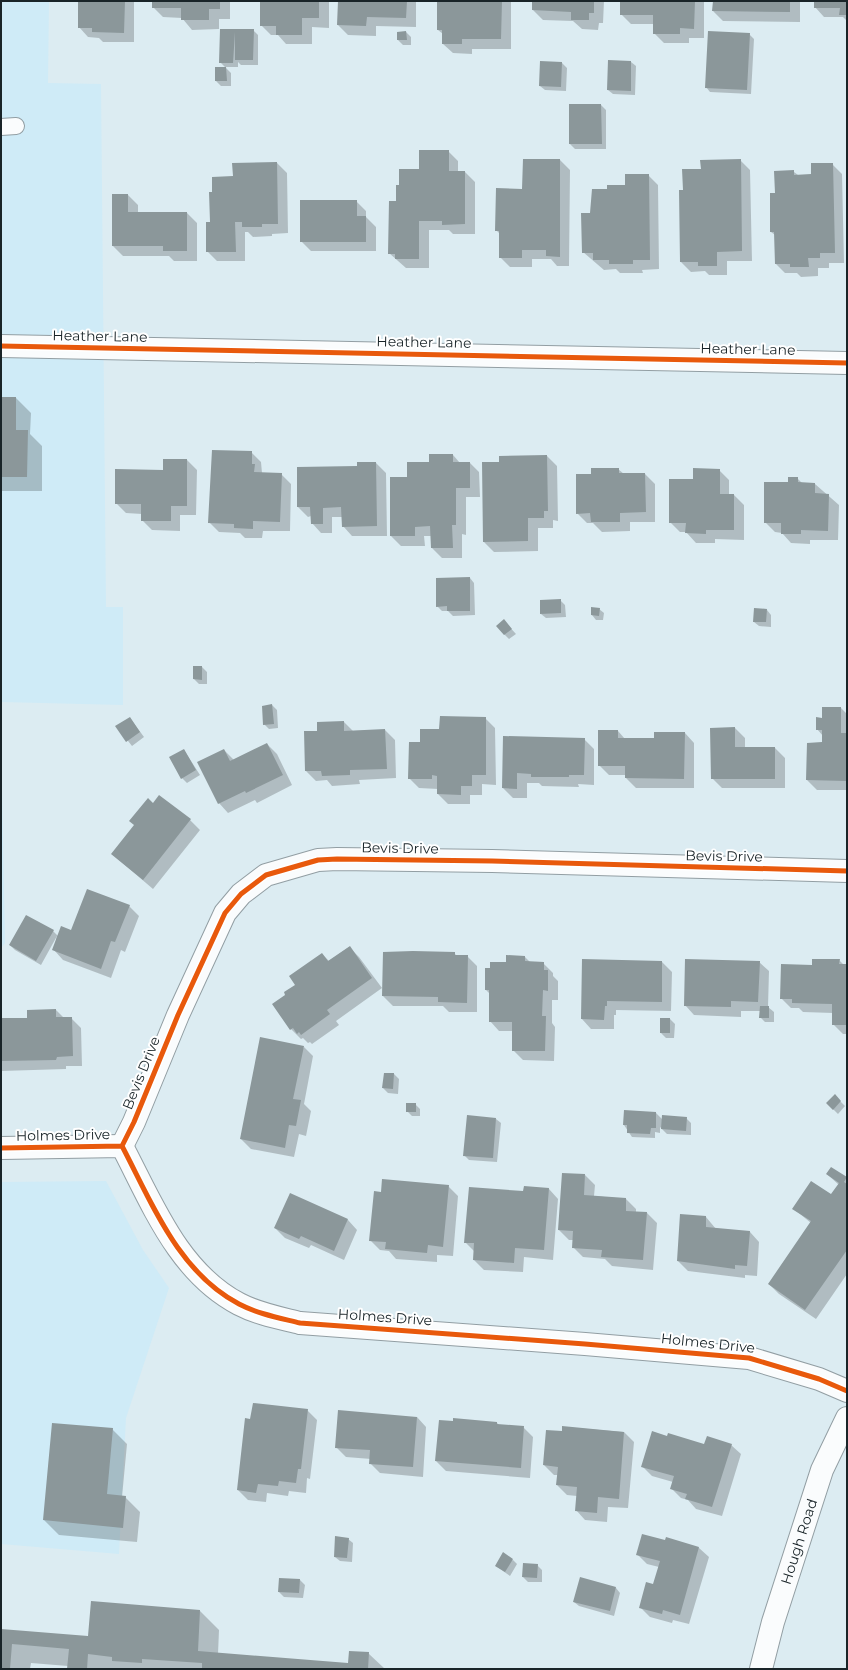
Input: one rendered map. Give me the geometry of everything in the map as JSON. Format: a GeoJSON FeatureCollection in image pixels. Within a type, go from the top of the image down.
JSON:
{"type":"FeatureCollection","features":[{"type":"Feature","properties":{"kind":"street","name":"Heather Lane"},"geometry":{"type":"LineString","coordinates":[[1,346],[847,363]]}},
{"type":"Feature","properties":{"kind":"street","name":"Bevis Drive"},"geometry":{"type":"LineString","coordinates":[[122,1146],[134,1122],[178,1015],[225,913],[241,894],[266,875],[318,860],[337,859],[492,861],[847,871]]}},
{"type":"Feature","properties":{"kind":"street","name":"Holmes Drive"},"geometry":{"type":"LineString","coordinates":[[1,1148],[122,1146],[170,1237],[196,1272],[210,1286],[225,1296],[240,1305],[263,1314],[300,1323],[585,1344],[749,1358],[819,1379],[847,1391]]}},
{"type":"Feature","properties":{"kind":"street","name":"Hough Road"},"geometry":{"type":"LineString","coordinates":[[761,1669],[773,1622],[822,1470],[847,1418]]}},
{"type":"Feature","properties":{"kind":"shaded area"},"geometry":{"type":"Polygon","coordinates":[[[1,1],[49,1],[48,83],[101,84],[106,607],[123,607],[123,705],[1,702],[1,1]]]}},
{"type":"Feature","properties":{"kind":"shaded area"},"geometry":{"type":"Polygon","coordinates":[[[1,737],[5,943],[1,948],[1,737]]]}},
{"type":"Feature","properties":{"kind":"shaded area"},"geometry":{"type":"Polygon","coordinates":[[[106,1181],[143,1250],[169,1288],[126,1418],[119,1554],[1,1544],[1,1182],[106,1181]]]}},
{"type":"Feature","properties":{"kind":"building"},"geometry":{"type":"Polygon","coordinates":[[[78,1],[125,1],[124,33],[92,32],[92,28],[78,28],[78,1]]]}},
{"type":"Feature","properties":{"kind":"building"},"geometry":{"type":"Polygon","coordinates":[[[152,1],[220,1],[220,9],[209,9],[209,20],[181,20],[181,8],[152,8],[152,1]]]}},
{"type":"Feature","properties":{"kind":"building"},"geometry":{"type":"Polygon","coordinates":[[[260,1],[319,1],[319,18],[302,18],[302,35],[276,35],[276,26],[260,26],[260,1]]]}},
{"type":"Feature","properties":{"kind":"building"},"geometry":{"type":"Polygon","coordinates":[[[338,1],[407,1],[406,18],[367,17],[366,26],[337,25],[338,1]]]}},
{"type":"Feature","properties":{"kind":"building"},"geometry":{"type":"Polygon","coordinates":[[[437,1],[502,1],[501,39],[462,39],[462,44],[442,44],[442,30],[437,30],[437,1]]]}},
{"type":"Feature","properties":{"kind":"building"},"geometry":{"type":"Polygon","coordinates":[[[532,1],[594,1],[594,13],[589,13],[589,20],[571,20],[571,12],[532,10],[532,1]]]}},
{"type":"Feature","properties":{"kind":"building"},"geometry":{"type":"Polygon","coordinates":[[[620,1],[695,1],[694,29],[680,28],[680,34],[653,34],[653,15],[620,15],[620,1]]]}},
{"type":"Feature","properties":{"kind":"building"},"geometry":{"type":"Polygon","coordinates":[[[713,1],[790,1],[790,12],[712,11],[713,1]]]}},
{"type":"Feature","properties":{"kind":"building"},"geometry":{"type":"Polygon","coordinates":[[[814,1],[847,1],[847,15],[839,15],[840,8],[814,8],[814,1]]]}},
{"type":"Feature","properties":{"kind":"building"},"geometry":{"type":"Polygon","coordinates":[[[220,29],[254,29],[253,60],[235,60],[235,32],[233,63],[219,63],[220,29]]]}},
{"type":"Feature","properties":{"kind":"building"},"geometry":{"type":"Polygon","coordinates":[[[406,31],[407,40],[397,40],[397,32],[406,31]]]}},
{"type":"Feature","properties":{"kind":"building"},"geometry":{"type":"Polygon","coordinates":[[[708,31],[750,33],[747,90],[705,88],[708,31]]]}},
{"type":"Feature","properties":{"kind":"building"},"geometry":{"type":"Polygon","coordinates":[[[608,60],[631,61],[631,91],[607,90],[608,60]]]}},
{"type":"Feature","properties":{"kind":"building"},"geometry":{"type":"Polygon","coordinates":[[[540,61],[562,62],[561,87],[539,86],[540,61]]]}},
{"type":"Feature","properties":{"kind":"building"},"geometry":{"type":"Polygon","coordinates":[[[215,67],[226,67],[227,81],[215,81],[215,67]]]}},
{"type":"Feature","properties":{"kind":"building"},"geometry":{"type":"Polygon","coordinates":[[[569,104],[601,104],[602,144],[569,144],[569,104]]]}},
{"type":"Feature","properties":{"kind":"building"},"geometry":{"type":"Polygon","coordinates":[[[419,150],[449,150],[449,171],[465,171],[465,224],[442,225],[442,221],[419,221],[419,259],[395,259],[395,254],[388,254],[389,201],[396,201],[396,185],[399,185],[399,169],[419,169],[419,150]]]}},
{"type":"Feature","properties":{"kind":"building"},"geometry":{"type":"Polygon","coordinates":[[[523,159],[560,159],[560,257],[546,256],[546,250],[522,250],[522,258],[499,258],[499,231],[495,231],[496,188],[522,189],[523,159]]]}},
{"type":"Feature","properties":{"kind":"building"},"geometry":{"type":"Polygon","coordinates":[[[741,159],[742,251],[717,252],[717,266],[698,266],[698,262],[680,262],[679,190],[683,190],[682,169],[701,169],[700,160],[741,159]]]}},
{"type":"Feature","properties":{"kind":"building"},"geometry":{"type":"Polygon","coordinates":[[[277,162],[278,224],[262,224],[262,227],[242,227],[242,222],[235,222],[236,252],[206,252],[206,222],[210,222],[209,192],[212,192],[212,177],[233,176],[232,163],[277,162]]]}},
{"type":"Feature","properties":{"kind":"building"},"geometry":{"type":"Polygon","coordinates":[[[811,163],[833,163],[835,253],[820,253],[820,258],[808,258],[809,267],[790,267],[790,264],[775,264],[774,232],[770,232],[770,193],[775,193],[774,171],[794,170],[794,175],[811,174],[811,163]]]}},
{"type":"Feature","properties":{"kind":"building"},"geometry":{"type":"Polygon","coordinates":[[[625,174],[649,174],[650,260],[633,260],[633,264],[609,264],[609,260],[593,260],[593,253],[582,253],[581,213],[590,213],[592,189],[607,189],[607,185],[625,185],[625,174]]]}},
{"type":"Feature","properties":{"kind":"building"},"geometry":{"type":"Polygon","coordinates":[[[112,194],[128,194],[128,212],[187,212],[187,251],[163,251],[163,246],[112,246],[112,194]]]}},
{"type":"Feature","properties":{"kind":"building"},"geometry":{"type":"Polygon","coordinates":[[[300,200],[357,200],[357,216],[366,216],[366,242],[300,242],[300,200]]]}},
{"type":"Feature","properties":{"kind":"building"},"geometry":{"type":"Polygon","coordinates":[[[1,397],[16,397],[16,430],[28,430],[27,477],[1,477],[1,397]]]}},
{"type":"Feature","properties":{"kind":"building"},"geometry":{"type":"Polygon","coordinates":[[[212,450],[252,451],[252,464],[255,464],[254,472],[282,473],[280,522],[253,521],[253,529],[234,528],[234,524],[208,523],[212,450]]]}},
{"type":"Feature","properties":{"kind":"building"},"geometry":{"type":"Polygon","coordinates":[[[429,454],[453,454],[453,462],[470,462],[470,488],[456,488],[456,525],[452,525],[453,548],[431,548],[430,526],[415,527],[415,536],[390,536],[390,477],[407,477],[407,462],[429,462],[429,454]]]}},
{"type":"Feature","properties":{"kind":"building"},"geometry":{"type":"Polygon","coordinates":[[[547,455],[548,511],[544,511],[544,518],[528,518],[528,541],[483,542],[482,462],[499,462],[499,456],[547,455]]]}},
{"type":"Feature","properties":{"kind":"building"},"geometry":{"type":"Polygon","coordinates":[[[163,459],[187,459],[187,506],[171,506],[171,521],[141,521],[141,504],[115,504],[115,469],[163,470],[163,459]]]}},
{"type":"Feature","properties":{"kind":"building"},"geometry":{"type":"Polygon","coordinates":[[[357,462],[376,462],[377,526],[342,527],[341,507],[323,508],[323,524],[311,524],[310,507],[297,507],[297,467],[357,466],[357,462]]]}},
{"type":"Feature","properties":{"kind":"building"},"geometry":{"type":"Polygon","coordinates":[[[591,468],[619,468],[619,473],[645,473],[646,512],[620,513],[620,522],[591,522],[590,513],[576,514],[576,474],[591,474],[591,468]]]}},
{"type":"Feature","properties":{"kind":"building"},"geometry":{"type":"Polygon","coordinates":[[[693,468],[720,469],[720,494],[734,494],[734,530],[706,530],[706,534],[685,533],[686,523],[669,523],[669,479],[693,479],[693,468]]]}},
{"type":"Feature","properties":{"kind":"building"},"geometry":{"type":"Polygon","coordinates":[[[788,477],[798,477],[798,482],[815,483],[815,493],[829,494],[828,531],[801,530],[801,534],[781,534],[781,523],[764,523],[764,482],[788,482],[788,477]]]}},
{"type":"Feature","properties":{"kind":"building"},"geometry":{"type":"Polygon","coordinates":[[[470,577],[470,611],[447,611],[447,606],[436,607],[436,578],[470,577]]]}},
{"type":"Feature","properties":{"kind":"building"},"geometry":{"type":"Polygon","coordinates":[[[561,599],[561,613],[540,614],[540,600],[561,599]]]}},
{"type":"Feature","properties":{"kind":"building"},"geometry":{"type":"Polygon","coordinates":[[[591,607],[600,608],[599,616],[591,615],[591,607]]]}},
{"type":"Feature","properties":{"kind":"building"},"geometry":{"type":"Polygon","coordinates":[[[754,608],[767,609],[766,622],[753,622],[754,608]]]}},
{"type":"Feature","properties":{"kind":"building"},"geometry":{"type":"Polygon","coordinates":[[[504,619],[512,629],[504,635],[496,626],[504,619]]]}},
{"type":"Feature","properties":{"kind":"building"},"geometry":{"type":"Polygon","coordinates":[[[193,666],[202,666],[202,680],[193,679],[193,666]]]}},
{"type":"Feature","properties":{"kind":"building"},"geometry":{"type":"Polygon","coordinates":[[[272,704],[274,724],[263,725],[262,706],[272,704]]]}},
{"type":"Feature","properties":{"kind":"building"},"geometry":{"type":"Polygon","coordinates":[[[822,707],[841,707],[841,733],[847,733],[847,781],[806,780],[807,743],[822,742],[822,730],[816,730],[816,717],[822,718],[822,707]]]}},
{"type":"Feature","properties":{"kind":"building"},"geometry":{"type":"Polygon","coordinates":[[[440,716],[486,717],[486,775],[472,775],[472,786],[461,786],[461,795],[437,794],[437,776],[432,775],[432,779],[408,779],[409,742],[420,742],[420,729],[439,729],[440,716]]]}},
{"type":"Feature","properties":{"kind":"building"},"geometry":{"type":"Polygon","coordinates":[[[130,717],[140,732],[126,742],[115,726],[130,717]]]}},
{"type":"Feature","properties":{"kind":"building"},"geometry":{"type":"Polygon","coordinates":[[[344,721],[344,731],[385,729],[387,769],[350,770],[350,775],[322,776],[321,771],[305,771],[304,731],[317,731],[317,722],[344,721]]]}},
{"type":"Feature","properties":{"kind":"building"},"geometry":{"type":"Polygon","coordinates":[[[735,727],[735,747],[775,747],[775,779],[711,779],[710,728],[735,727]]]}},
{"type":"Feature","properties":{"kind":"building"},"geometry":{"type":"Polygon","coordinates":[[[598,730],[618,730],[618,738],[654,738],[654,732],[685,732],[684,779],[625,778],[625,766],[598,766],[598,730]]]}},
{"type":"Feature","properties":{"kind":"building"},"geometry":{"type":"Polygon","coordinates":[[[503,736],[585,738],[584,775],[569,775],[569,777],[531,777],[531,774],[517,773],[517,789],[502,788],[503,736]]]}},
{"type":"Feature","properties":{"kind":"building"},"geometry":{"type":"Polygon","coordinates":[[[267,743],[283,775],[246,793],[245,791],[218,804],[197,762],[224,749],[230,761],[267,743]]]}},
{"type":"Feature","properties":{"kind":"building"},"geometry":{"type":"Polygon","coordinates":[[[184,749],[196,770],[181,779],[169,757],[184,749]]]}},
{"type":"Feature","properties":{"kind":"building"},"geometry":{"type":"Polygon","coordinates":[[[159,795],[191,819],[143,880],[111,854],[134,825],[129,821],[148,798],[153,803],[159,795]]]}},
{"type":"Feature","properties":{"kind":"building"},"geometry":{"type":"Polygon","coordinates":[[[87,889],[130,905],[115,942],[111,941],[101,969],[52,950],[61,926],[71,930],[87,889]]]}},
{"type":"Feature","properties":{"kind":"building"},"geometry":{"type":"Polygon","coordinates":[[[26,915],[54,930],[36,961],[9,945],[26,915]]]}},
{"type":"Feature","properties":{"kind":"building"},"geometry":{"type":"Polygon","coordinates":[[[350,946],[372,978],[327,1010],[330,1014],[301,1035],[299,1032],[297,1034],[293,1028],[290,1030],[272,1004],[285,995],[284,992],[295,985],[289,976],[322,953],[328,961],[350,946]]]}},
{"type":"Feature","properties":{"kind":"building"},"geometry":{"type":"Polygon","coordinates":[[[383,952],[455,952],[455,955],[468,955],[467,1003],[438,1002],[438,997],[382,996],[383,952]]]}},
{"type":"Feature","properties":{"kind":"building"},"geometry":{"type":"Polygon","coordinates":[[[506,955],[525,956],[525,961],[544,962],[544,970],[548,970],[548,991],[543,990],[542,1016],[546,1016],[545,1051],[512,1051],[512,1022],[489,1022],[489,990],[485,990],[485,968],[490,968],[490,962],[506,962],[506,955]]]}},
{"type":"Feature","properties":{"kind":"building"},"geometry":{"type":"Polygon","coordinates":[[[582,959],[662,961],[662,1002],[607,1001],[604,1020],[581,1019],[582,959]]]}},
{"type":"Feature","properties":{"kind":"building"},"geometry":{"type":"Polygon","coordinates":[[[685,959],[760,961],[758,1002],[731,1001],[731,1007],[684,1006],[685,959]]]}},
{"type":"Feature","properties":{"kind":"building"},"geometry":{"type":"Polygon","coordinates":[[[812,959],[840,959],[839,964],[847,964],[847,1025],[832,1025],[832,1004],[792,1003],[792,999],[780,999],[781,964],[812,965],[812,959]]]}},
{"type":"Feature","properties":{"kind":"building"},"geometry":{"type":"Polygon","coordinates":[[[760,1006],[769,1006],[769,1018],[759,1018],[760,1006]]]}},
{"type":"Feature","properties":{"kind":"building"},"geometry":{"type":"Polygon","coordinates":[[[56,1009],[56,1017],[72,1017],[73,1056],[57,1057],[56,1060],[1,1061],[1,1018],[27,1018],[27,1010],[56,1009]]]}},
{"type":"Feature","properties":{"kind":"building"},"geometry":{"type":"Polygon","coordinates":[[[660,1018],[670,1018],[670,1033],[660,1033],[660,1018]]]}},
{"type":"Feature","properties":{"kind":"building"},"geometry":{"type":"Polygon","coordinates":[[[260,1037],[304,1046],[293,1099],[301,1100],[296,1126],[289,1125],[285,1148],[240,1139],[260,1037]]]}},
{"type":"Feature","properties":{"kind":"building"},"geometry":{"type":"Polygon","coordinates":[[[384,1073],[394,1073],[393,1089],[382,1088],[384,1073]]]}},
{"type":"Feature","properties":{"kind":"building"},"geometry":{"type":"Polygon","coordinates":[[[835,1094],[841,1101],[833,1110],[826,1103],[835,1094]]]}},
{"type":"Feature","properties":{"kind":"building"},"geometry":{"type":"Polygon","coordinates":[[[406,1103],[416,1103],[416,1112],[406,1112],[406,1103]]]}},
{"type":"Feature","properties":{"kind":"building"},"geometry":{"type":"Polygon","coordinates":[[[624,1110],[656,1112],[656,1128],[651,1128],[650,1134],[627,1133],[627,1125],[623,1125],[624,1110]]]}},
{"type":"Feature","properties":{"kind":"building"},"geometry":{"type":"Polygon","coordinates":[[[467,1115],[496,1118],[493,1158],[463,1156],[467,1115]]]}},
{"type":"Feature","properties":{"kind":"building"},"geometry":{"type":"Polygon","coordinates":[[[662,1115],[687,1117],[686,1131],[661,1129],[662,1115]]]}},
{"type":"Feature","properties":{"kind":"building"},"geometry":{"type":"Polygon","coordinates":[[[831,1167],[847,1177],[844,1182],[847,1184],[847,1250],[805,1310],[768,1284],[811,1221],[792,1209],[811,1181],[831,1194],[839,1183],[826,1174],[831,1167]]]}},
{"type":"Feature","properties":{"kind":"building"},"geometry":{"type":"Polygon","coordinates":[[[562,1173],[585,1174],[584,1195],[626,1198],[626,1211],[647,1212],[643,1260],[601,1257],[602,1250],[572,1248],[573,1231],[558,1230],[562,1173]]]}},
{"type":"Feature","properties":{"kind":"building"},"geometry":{"type":"Polygon","coordinates":[[[382,1179],[449,1185],[443,1247],[428,1245],[427,1253],[385,1249],[386,1242],[369,1241],[374,1191],[381,1192],[382,1179]]]}},
{"type":"Feature","properties":{"kind":"building"},"geometry":{"type":"Polygon","coordinates":[[[524,1186],[549,1188],[544,1250],[515,1248],[514,1263],[473,1260],[474,1243],[464,1243],[469,1187],[523,1191],[524,1186]]]}},
{"type":"Feature","properties":{"kind":"building"},"geometry":{"type":"Polygon","coordinates":[[[290,1193],[348,1219],[334,1251],[301,1236],[299,1239],[274,1228],[290,1193]]]}},
{"type":"Feature","properties":{"kind":"building"},"geometry":{"type":"Polygon","coordinates":[[[680,1214],[706,1216],[706,1227],[750,1231],[747,1266],[735,1265],[735,1269],[677,1261],[680,1214]]]}},
{"type":"Feature","properties":{"kind":"building"},"geometry":{"type":"Polygon","coordinates":[[[253,1403],[308,1409],[301,1469],[298,1469],[296,1483],[279,1481],[278,1486],[258,1484],[256,1493],[237,1490],[245,1418],[250,1419],[253,1403]]]}},
{"type":"Feature","properties":{"kind":"building"},"geometry":{"type":"Polygon","coordinates":[[[338,1410],[417,1417],[413,1467],[369,1464],[370,1450],[335,1448],[338,1410]]]}},
{"type":"Feature","properties":{"kind":"building"},"geometry":{"type":"Polygon","coordinates":[[[453,1418],[524,1426],[521,1468],[435,1461],[439,1420],[453,1421],[453,1418]]]}},
{"type":"Feature","properties":{"kind":"building"},"geometry":{"type":"Polygon","coordinates":[[[52,1423],[113,1428],[107,1494],[126,1496],[123,1528],[43,1520],[52,1423]]]}},
{"type":"Feature","properties":{"kind":"building"},"geometry":{"type":"Polygon","coordinates":[[[562,1426],[624,1432],[619,1499],[598,1497],[597,1513],[575,1511],[577,1487],[556,1485],[558,1467],[543,1465],[546,1430],[562,1431],[562,1426]]]}},
{"type":"Feature","properties":{"kind":"building"},"geometry":{"type":"Polygon","coordinates":[[[652,1431],[667,1436],[668,1433],[704,1444],[707,1436],[732,1444],[712,1507],[685,1499],[687,1494],[670,1489],[674,1476],[641,1467],[652,1431]]]}},
{"type":"Feature","properties":{"kind":"building"},"geometry":{"type":"Polygon","coordinates":[[[642,1534],[665,1540],[666,1537],[699,1547],[680,1615],[663,1610],[662,1614],[639,1608],[646,1582],[653,1584],[660,1561],[636,1555],[642,1534]]]}},
{"type":"Feature","properties":{"kind":"building"},"geometry":{"type":"Polygon","coordinates":[[[335,1536],[349,1538],[347,1558],[334,1557],[335,1536]]]}},
{"type":"Feature","properties":{"kind":"building"},"geometry":{"type":"Polygon","coordinates":[[[503,1552],[513,1559],[505,1572],[495,1566],[503,1552]]]}},
{"type":"Feature","properties":{"kind":"building"},"geometry":{"type":"Polygon","coordinates":[[[523,1563],[538,1564],[537,1578],[522,1577],[523,1563]]]}},
{"type":"Feature","properties":{"kind":"building"},"geometry":{"type":"Polygon","coordinates":[[[580,1577],[616,1587],[610,1611],[573,1602],[580,1577]]]}},
{"type":"Feature","properties":{"kind":"building"},"geometry":{"type":"Polygon","coordinates":[[[279,1578],[300,1579],[299,1593],[278,1592],[279,1578]]]}},
{"type":"Feature","properties":{"kind":"building"},"geometry":{"type":"Polygon","coordinates":[[[91,1601],[200,1610],[198,1651],[348,1663],[349,1651],[369,1652],[368,1669],[202,1669],[202,1663],[142,1659],[142,1663],[112,1661],[112,1657],[88,1654],[87,1669],[67,1669],[69,1649],[12,1644],[10,1669],[1,1669],[1,1629],[88,1636],[91,1601]]]}},
{"type":"Feature","properties":{"kind":"cycle path"},"geometry":{"type":"LineString","coordinates":[[1,346],[847,363]]}},
{"type":"Feature","properties":{"kind":"cycle path"},"geometry":{"type":"LineString","coordinates":[[122,1146],[134,1122],[178,1015],[225,913],[241,894],[266,875],[318,860],[337,859],[492,861],[847,871]]}},
{"type":"Feature","properties":{"kind":"cycle path"},"geometry":{"type":"LineString","coordinates":[[1,1148],[122,1146],[156,1213],[183,1255],[199,1274],[218,1290],[239,1304],[269,1315],[300,1323],[585,1344],[749,1358],[819,1379],[847,1391]]}}]}
